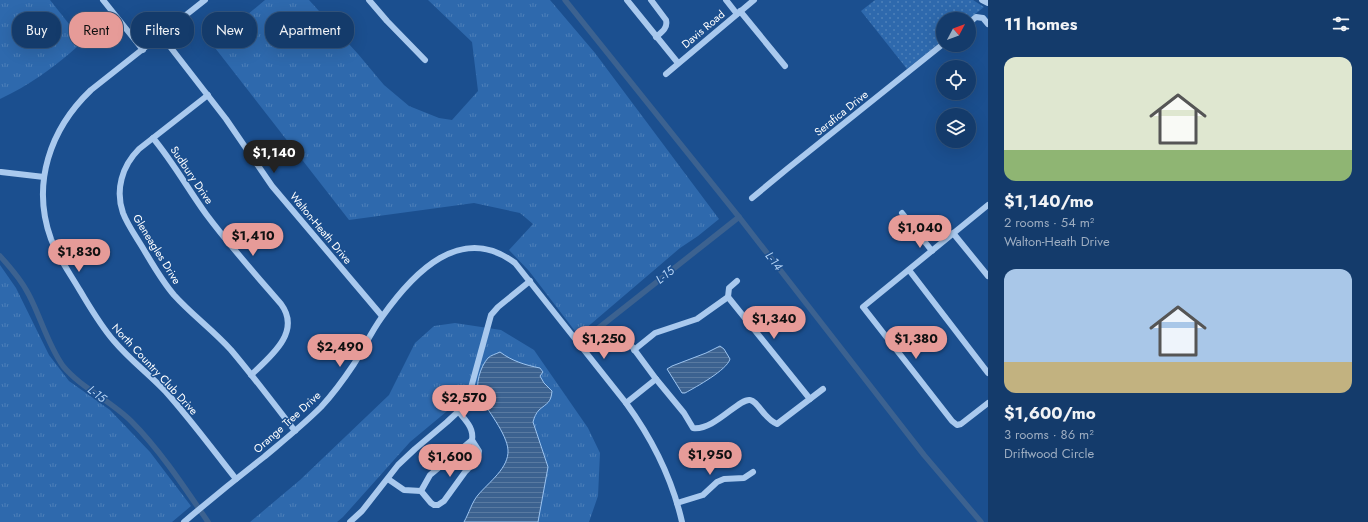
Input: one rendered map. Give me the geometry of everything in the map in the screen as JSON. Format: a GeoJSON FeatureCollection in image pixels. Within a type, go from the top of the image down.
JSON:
{"type":"FeatureCollection","features":[{"type":"Feature","properties":{"kind":"street"},"geometry":{"type":"LineString","coordinates":[[104,0],[143,50]]}},
{"type":"Feature","properties":{"kind":"street","name":"North Country Club Drive"},"geometry":{"type":"LineString","coordinates":[[190,12],[205,0]]}},
{"type":"Feature","properties":{"kind":"street"},"geometry":{"type":"LineString","coordinates":[[370,0],[387,21],[425,60]]}},
{"type":"Feature","properties":{"kind":"street"},"geometry":{"type":"LineString","coordinates":[[627,0],[678,63]]}},
{"type":"Feature","properties":{"kind":"street"},"geometry":{"type":"LineString","coordinates":[[651,0],[667,23],[663,31],[656,37]]}},
{"type":"Feature","properties":{"kind":"street"},"geometry":{"type":"LineString","coordinates":[[726,0],[785,66]]}},
{"type":"Feature","properties":{"kind":"street","name":"Davis Road"},"geometry":{"type":"LineString","coordinates":[[666,74],[754,0]]}},
{"type":"Feature","properties":{"kind":"street"},"geometry":{"type":"LineString","coordinates":[[982,0],[988,3]]}},
{"type":"Feature","properties":{"kind":"street"},"geometry":{"type":"LineString","coordinates":[[976,18],[983,18],[988,24]]}},
{"type":"Feature","properties":{"kind":"street","name":"North Country Club Drive"},"geometry":{"type":"LineString","coordinates":[[145,48],[91,90],[74,107],[66,118],[54,139],[50,152],[44,177],[44,207],[51,238],[60,259],[107,333],[126,355],[176,403],[236,479]]}},
{"type":"Feature","properties":{"kind":"street","name":"Walton-Heath Drive"},"geometry":{"type":"LineString","coordinates":[[171,48],[226,119],[272,186],[382,316]]}},
{"type":"Feature","properties":{"kind":"street","name":"Serafica Drive"},"geometry":{"type":"LineString","coordinates":[[752,198],[936,50]]}},
{"type":"Feature","properties":{"kind":"street","name":"Gleneagles Drive"},"geometry":{"type":"LineString","coordinates":[[208,95],[136,152],[124,169],[122,177],[119,192],[123,213],[166,284],[185,306],[218,336],[295,430]]}},
{"type":"Feature","properties":{"kind":"street","name":"Sudbury Drive"},"geometry":{"type":"LineString","coordinates":[[153,138],[219,231],[285,310],[288,325],[284,339],[273,353],[251,375]]}},
{"type":"Feature","properties":{"kind":"street"},"geometry":{"type":"LineString","coordinates":[[1,172],[44,177]]}},
{"type":"Feature","properties":{"kind":"street"},"geometry":{"type":"LineString","coordinates":[[988,205],[863,307],[952,421],[957,425],[961,424],[988,403]]}},
{"type":"Feature","properties":{"kind":"street"},"geometry":{"type":"LineString","coordinates":[[902,213],[932,251]]}},
{"type":"Feature","properties":{"kind":"street"},"geometry":{"type":"LineString","coordinates":[[954,233],[988,276]]}},
{"type":"Feature","properties":{"kind":"street","name":"Orange Tree Drive"},"geometry":{"type":"LineString","coordinates":[[184,522],[295,430],[321,406],[344,378],[382,316],[407,287],[434,262],[449,253],[465,248],[495,251],[508,258],[521,270],[639,421],[658,453],[668,477],[682,522]]}},
{"type":"Feature","properties":{"kind":"street"},"geometry":{"type":"LineString","coordinates":[[909,270],[988,373]]}},
{"type":"Feature","properties":{"kind":"street"},"geometry":{"type":"LineString","coordinates":[[738,281],[729,288],[728,297],[810,399]]}},
{"type":"Feature","properties":{"kind":"street"},"geometry":{"type":"LineString","coordinates":[[350,522],[357,517],[398,465],[458,412],[469,395],[491,315],[498,307],[530,282]]}},
{"type":"Feature","properties":{"kind":"street"},"geometry":{"type":"LineString","coordinates":[[634,350],[655,333],[697,318],[728,297]]}},
{"type":"Feature","properties":{"kind":"street"},"geometry":{"type":"LineString","coordinates":[[624,337],[684,414],[693,428],[699,429],[723,417],[743,400],[748,399],[753,401],[770,421],[777,424],[823,389]]}},
{"type":"Feature","properties":{"kind":"street"},"geometry":{"type":"LineString","coordinates":[[626,403],[656,379]]}},
{"type":"Feature","properties":{"kind":"street"},"geometry":{"type":"LineString","coordinates":[[421,490],[431,503],[438,505],[444,501],[465,472],[478,459],[479,452],[472,440],[471,428],[458,412]]}},
{"type":"Feature","properties":{"kind":"street"},"geometry":{"type":"LineString","coordinates":[[421,490],[430,475],[472,440]]}},
{"type":"Feature","properties":{"kind":"street"},"geometry":{"type":"LineString","coordinates":[[677,503],[703,495],[717,482],[724,479],[744,478],[753,472]]}},
{"type":"Feature","properties":{"kind":"street"},"geometry":{"type":"LineString","coordinates":[[388,479],[404,490],[421,490]]}},
{"type":"Feature","properties":{"kind":"street"},"geometry":{"type":"LineString","coordinates":[[357,517],[362,522]]}},
{"type":"Feature","properties":{"kind":"green space"},"geometry":{"type":"Polygon","coordinates":[[[0,0],[50,0],[60,12],[12,12],[12,48],[61,48],[61,14],[69,24],[69,48],[76,48],[41,76],[0,99],[0,0]]]}},
{"type":"Feature","properties":{"kind":"green space"},"geometry":{"type":"Polygon","coordinates":[[[265,0],[309,0],[320,12],[265,12],[265,48],[353,48],[384,85],[409,106],[439,118],[452,120],[478,91],[472,42],[428,0],[550,0],[595,53],[719,219],[680,248],[578,335],[529,271],[509,250],[533,224],[520,213],[474,203],[349,220],[215,48],[257,48],[257,12],[251,12],[265,0]]]}},
{"type":"Feature","properties":{"kind":"green space"},"geometry":{"type":"Polygon","coordinates":[[[875,0],[973,0],[984,7],[976,13],[976,12],[936,12],[936,46],[907,69],[861,11],[875,0]]]}},
{"type":"Feature","properties":{"kind":"green space"},"geometry":{"type":"Polygon","coordinates":[[[0,265],[16,288],[49,355],[69,381],[110,410],[150,452],[191,506],[172,522],[0,522],[0,265]]]}},
{"type":"Feature","properties":{"kind":"green space"},"geometry":{"type":"Polygon","coordinates":[[[455,323],[501,330],[534,350],[588,428],[600,453],[598,496],[589,522],[464,522],[476,498],[502,469],[508,450],[507,444],[500,429],[477,391],[465,388],[452,407],[410,442],[337,522],[250,522],[300,480],[389,395],[415,343],[434,326],[455,323]]]}},
{"type":"Feature","properties":{"kind":"shaded area"},"geometry":{"type":"Polygon","coordinates":[[[720,346],[724,349],[730,359],[728,363],[710,378],[685,393],[682,393],[667,369],[720,346]]]}},
{"type":"Feature","properties":{"kind":"shaded area"},"geometry":{"type":"Polygon","coordinates":[[[500,352],[509,358],[529,366],[540,368],[543,372],[540,376],[544,383],[552,391],[550,400],[538,411],[533,422],[548,467],[538,522],[464,522],[472,504],[482,490],[502,469],[507,457],[508,450],[504,437],[478,392],[479,376],[485,362],[492,355],[500,352]]]}},
{"type":"Feature","properties":{"kind":"waterway","name":"L-14"},"geometry":{"type":"LineString","coordinates":[[565,0],[739,217],[924,455],[981,522]]}},
{"type":"Feature","properties":{"kind":"waterway","name":"L-15"},"geometry":{"type":"LineString","coordinates":[[591,334],[739,217]]}},
{"type":"Feature","properties":{"kind":"waterway","name":"L-15"},"geometry":{"type":"LineString","coordinates":[[0,256],[26,290],[53,349],[63,366],[78,381],[123,414],[142,432],[172,470],[208,522]]}}]}
